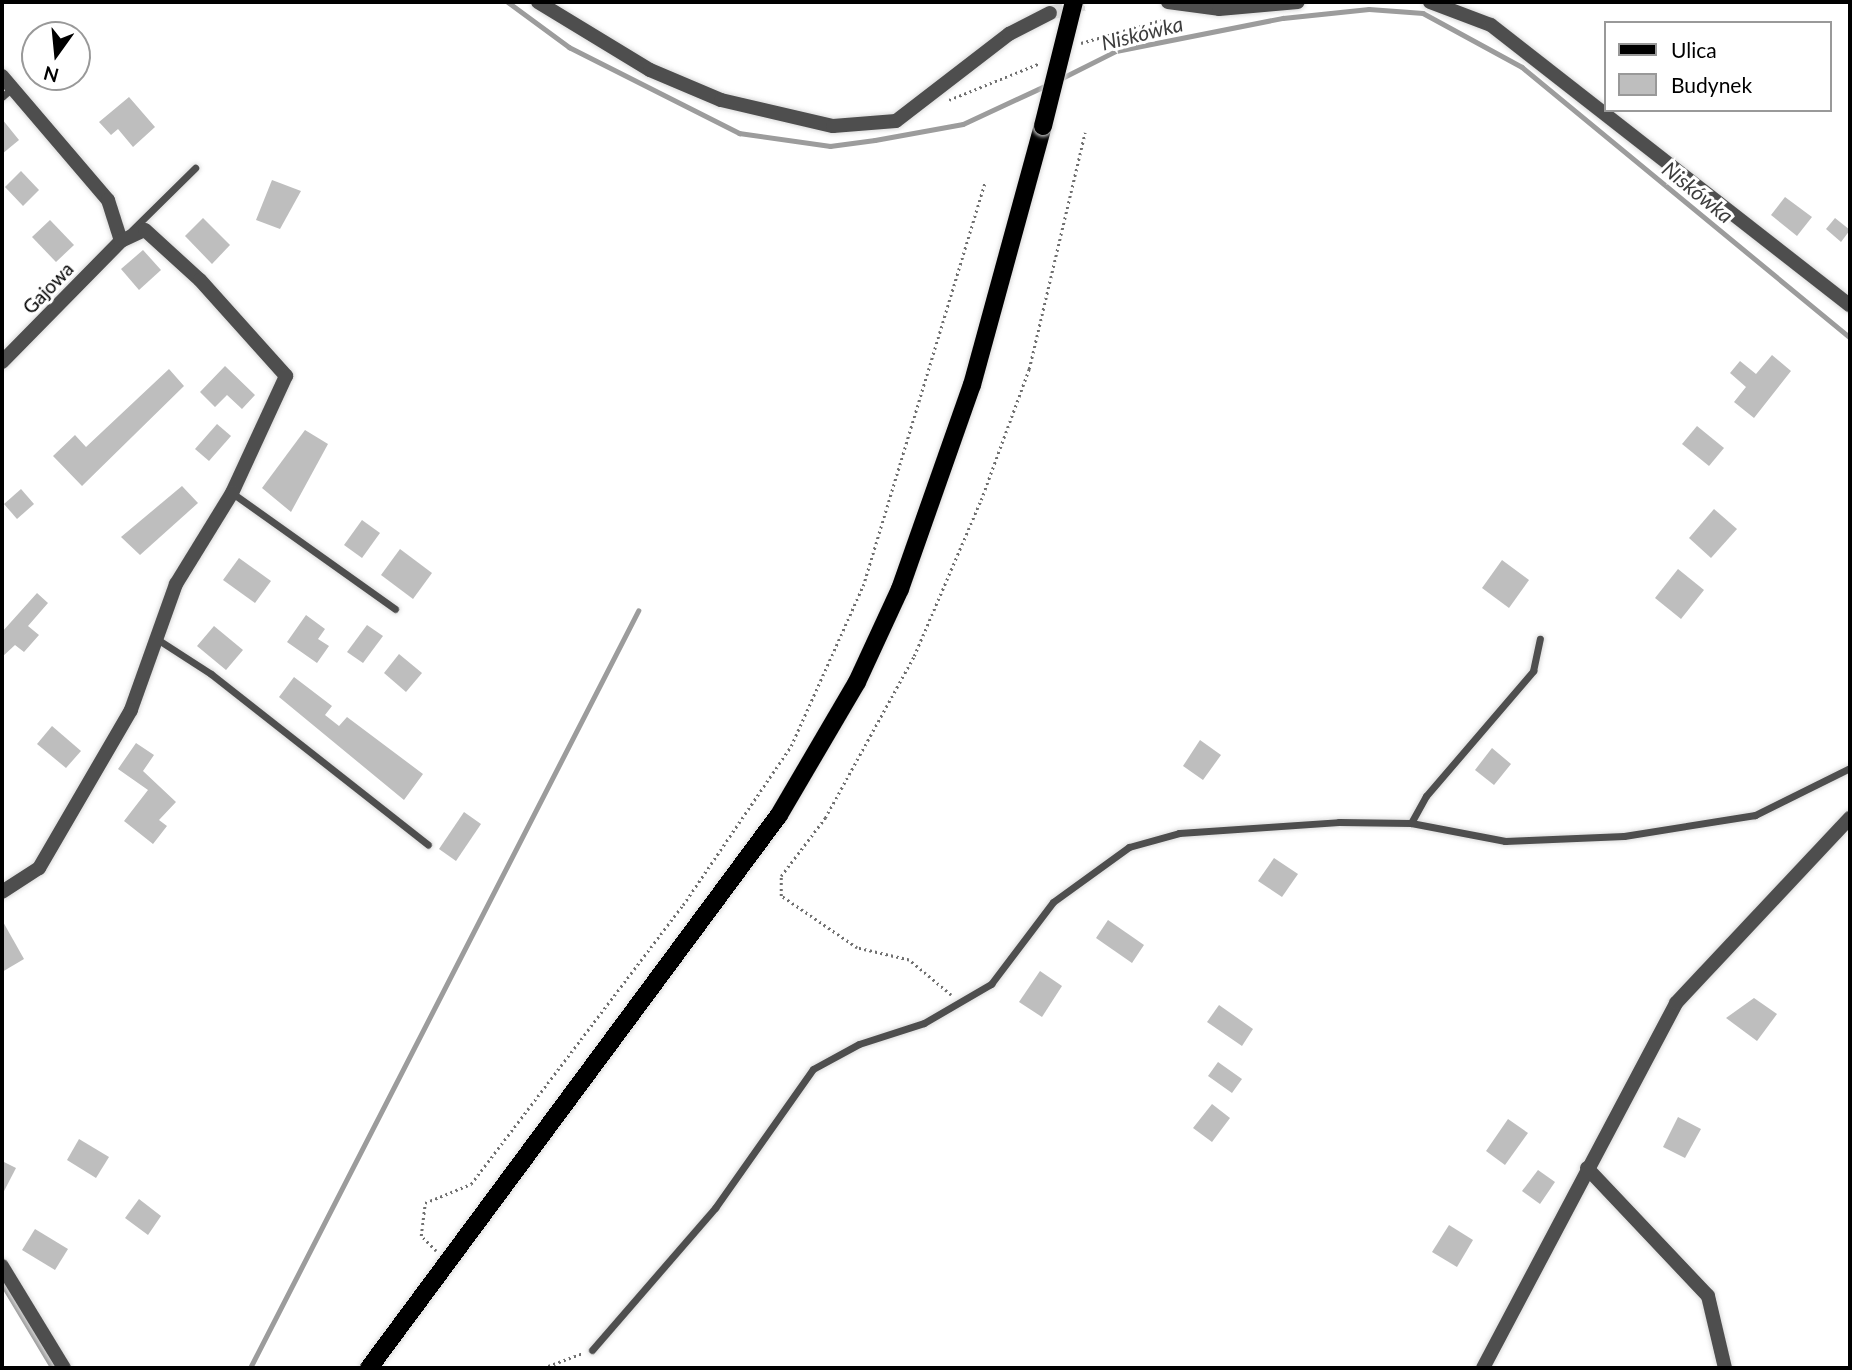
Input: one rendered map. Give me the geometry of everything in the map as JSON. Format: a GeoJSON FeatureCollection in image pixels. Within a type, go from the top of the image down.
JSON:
{"type":"FeatureCollection","features":[{"type":"Feature","properties":{"kind":"main road"},"geometry":{"type":"LineString","coordinates":[[369,1368],[779,815],[857,682],[900,589],[972,385],[1074,2]]}},
{"type":"Feature","properties":{"kind":"street"},"geometry":{"type":"LineString","coordinates":[[538,2],[650,70],[721,100],[833,126],[896,121],[1009,34],[1050,13]]}},
{"type":"Feature","properties":{"kind":"street"},"geometry":{"type":"LineString","coordinates":[[1168,2],[1220,9],[1298,2]]}},
{"type":"Feature","properties":{"kind":"street"},"geometry":{"type":"LineString","coordinates":[[1430,2],[1491,25],[1850,305]]}},
{"type":"Feature","properties":{"kind":"street"},"geometry":{"type":"LineString","coordinates":[[2,76],[7,92],[108,200],[121,241],[145,230],[200,280],[286,376],[232,493],[176,584],[131,710],[39,868],[2,892]]}},
{"type":"Feature","properties":{"kind":"street","name":"Gajowa"},"geometry":{"type":"LineString","coordinates":[[2,362],[121,241]]}},
{"type":"Feature","properties":{"kind":"street"},"geometry":{"type":"LineString","coordinates":[[1483,1368],[1676,1003],[1850,818]]}},
{"type":"Feature","properties":{"kind":"street"},"geometry":{"type":"LineString","coordinates":[[1587,1168],[1708,1296],[1725,1368]]}},
{"type":"Feature","properties":{"kind":"street"},"geometry":{"type":"LineString","coordinates":[[2,1266],[64,1368]]}},
{"type":"Feature","properties":{"kind":"lane"},"geometry":{"type":"LineString","coordinates":[[121,241],[195,168]]}},
{"type":"Feature","properties":{"kind":"lane"},"geometry":{"type":"LineString","coordinates":[[232,493],[395,609]]}},
{"type":"Feature","properties":{"kind":"lane"},"geometry":{"type":"LineString","coordinates":[[157,639],[212,674],[428,845]]}},
{"type":"Feature","properties":{"kind":"lane"},"geometry":{"type":"LineString","coordinates":[[1411,823],[1426,796],[1533,671],[1540,639]]}},
{"type":"Feature","properties":{"kind":"lane"},"geometry":{"type":"LineString","coordinates":[[592,1350],[715,1208],[813,1069],[961,1004],[990,984],[1054,902],[1129,847],[1179,833],[1411,823],[1505,841],[1624,836],[1755,815],[1850,768]]}},
{"type":"Feature","properties":{"kind":"path"},"geometry":{"type":"LineString","coordinates":[[961,1004],[909,961],[857,948],[781,895],[781,876],[825,818],[914,656],[981,500],[1029,369],[1085,133]]}},
{"type":"Feature","properties":{"kind":"path"},"geometry":{"type":"LineString","coordinates":[[448,1263],[421,1236],[425,1203],[471,1184],[683,905],[796,736],[863,586],[985,182]]}},
{"type":"Feature","properties":{"kind":"path"},"geometry":{"type":"LineString","coordinates":[[543,1368],[592,1350]]}},
{"type":"Feature","properties":{"kind":"building"},"geometry":{"type":"Polygon","coordinates":[[[129,97],[155,127],[133,147],[118,129],[111,135],[99,122],[129,97]]]}},
{"type":"Feature","properties":{"kind":"building"},"geometry":{"type":"Polygon","coordinates":[[[2,119],[19,140],[2,154],[2,119]]]}},
{"type":"Feature","properties":{"kind":"building"},"geometry":{"type":"Polygon","coordinates":[[[21,171],[39,190],[23,206],[5,187],[21,171]]]}},
{"type":"Feature","properties":{"kind":"building"},"geometry":{"type":"Polygon","coordinates":[[[272,180],[301,191],[280,229],[256,220],[272,180]]]}},
{"type":"Feature","properties":{"kind":"building"},"geometry":{"type":"Polygon","coordinates":[[[1785,197],[1812,217],[1797,236],[1771,215],[1785,197]]]}},
{"type":"Feature","properties":{"kind":"building"},"geometry":{"type":"Polygon","coordinates":[[[203,218],[230,245],[212,264],[185,236],[203,218]]]}},
{"type":"Feature","properties":{"kind":"building"},"geometry":{"type":"Polygon","coordinates":[[[1835,218],[1850,230],[1841,242],[1826,229],[1835,218]]]}},
{"type":"Feature","properties":{"kind":"building"},"geometry":{"type":"Polygon","coordinates":[[[50,220],[74,245],[56,262],[32,237],[50,220]]]}},
{"type":"Feature","properties":{"kind":"building"},"geometry":{"type":"Polygon","coordinates":[[[143,250],[161,270],[139,290],[121,269],[143,250]]]}},
{"type":"Feature","properties":{"kind":"building"},"geometry":{"type":"Polygon","coordinates":[[[1772,355],[1791,371],[1754,418],[1734,402],[1746,387],[1730,373],[1740,361],[1756,374],[1772,355]]]}},
{"type":"Feature","properties":{"kind":"building"},"geometry":{"type":"Polygon","coordinates":[[[225,366],[255,395],[242,409],[227,395],[215,407],[200,392],[225,366]]]}},
{"type":"Feature","properties":{"kind":"building"},"geometry":{"type":"Polygon","coordinates":[[[169,369],[184,386],[82,486],[53,456],[75,435],[86,447],[169,369]]]}},
{"type":"Feature","properties":{"kind":"building"},"geometry":{"type":"Polygon","coordinates":[[[217,424],[231,436],[209,461],[195,449],[217,424]]]}},
{"type":"Feature","properties":{"kind":"building"},"geometry":{"type":"Polygon","coordinates":[[[1697,426],[1724,448],[1709,466],[1682,444],[1697,426]]]}},
{"type":"Feature","properties":{"kind":"building"},"geometry":{"type":"Polygon","coordinates":[[[305,430],[328,444],[291,512],[262,488],[305,430]]]}},
{"type":"Feature","properties":{"kind":"building"},"geometry":{"type":"Polygon","coordinates":[[[182,486],[198,503],[140,555],[121,537],[182,486]]]}},
{"type":"Feature","properties":{"kind":"building"},"geometry":{"type":"Polygon","coordinates":[[[21,489],[34,504],[17,519],[4,504],[21,489]]]}},
{"type":"Feature","properties":{"kind":"building"},"geometry":{"type":"Polygon","coordinates":[[[1714,509],[1737,529],[1711,558],[1689,538],[1714,509]]]}},
{"type":"Feature","properties":{"kind":"building"},"geometry":{"type":"Polygon","coordinates":[[[362,520],[380,533],[362,558],[344,545],[362,520]]]}},
{"type":"Feature","properties":{"kind":"building"},"geometry":{"type":"Polygon","coordinates":[[[400,549],[432,573],[413,599],[381,575],[400,549]]]}},
{"type":"Feature","properties":{"kind":"building"},"geometry":{"type":"Polygon","coordinates":[[[239,558],[271,581],[255,603],[223,580],[239,558]]]}},
{"type":"Feature","properties":{"kind":"building"},"geometry":{"type":"Polygon","coordinates":[[[1502,560],[1529,580],[1509,608],[1482,588],[1502,560]]]}},
{"type":"Feature","properties":{"kind":"building"},"geometry":{"type":"Polygon","coordinates":[[[1678,569],[1704,590],[1681,619],[1655,598],[1678,569]]]}},
{"type":"Feature","properties":{"kind":"building"},"geometry":{"type":"Polygon","coordinates":[[[37,593],[48,603],[28,626],[39,635],[24,652],[15,645],[2,657],[2,632],[37,593]]]}},
{"type":"Feature","properties":{"kind":"building"},"geometry":{"type":"Polygon","coordinates":[[[306,615],[325,629],[318,639],[329,646],[317,663],[287,642],[306,615]]]}},
{"type":"Feature","properties":{"kind":"building"},"geometry":{"type":"Polygon","coordinates":[[[367,625],[383,636],[363,663],[347,652],[367,625]]]}},
{"type":"Feature","properties":{"kind":"building"},"geometry":{"type":"Polygon","coordinates":[[[214,626],[243,650],[226,670],[197,646],[214,626]]]}},
{"type":"Feature","properties":{"kind":"building"},"geometry":{"type":"Polygon","coordinates":[[[399,654],[422,673],[406,692],[384,673],[399,654]]]}},
{"type":"Feature","properties":{"kind":"building"},"geometry":{"type":"Polygon","coordinates":[[[294,677],[332,706],[325,715],[339,726],[347,717],[423,774],[404,800],[279,697],[294,677]]]}},
{"type":"Feature","properties":{"kind":"building"},"geometry":{"type":"Polygon","coordinates":[[[52,726],[81,751],[66,768],[37,744],[52,726]]]}},
{"type":"Feature","properties":{"kind":"building"},"geometry":{"type":"Polygon","coordinates":[[[1200,740],[1221,755],[1203,780],[1183,766],[1200,740]]]}},
{"type":"Feature","properties":{"kind":"building"},"geometry":{"type":"Polygon","coordinates":[[[136,743],[154,755],[143,771],[176,802],[159,820],[167,826],[153,844],[124,821],[148,790],[118,769],[136,743]]]}},
{"type":"Feature","properties":{"kind":"building"},"geometry":{"type":"Polygon","coordinates":[[[1492,748],[1511,764],[1494,785],[1475,770],[1492,748]]]}},
{"type":"Feature","properties":{"kind":"building"},"geometry":{"type":"Polygon","coordinates":[[[464,812],[481,824],[456,861],[439,849],[464,812]]]}},
{"type":"Feature","properties":{"kind":"building"},"geometry":{"type":"Polygon","coordinates":[[[1274,858],[1298,874],[1282,897],[1258,881],[1274,858]]]}},
{"type":"Feature","properties":{"kind":"building"},"geometry":{"type":"Polygon","coordinates":[[[2,920],[24,959],[2,972],[2,920]]]}},
{"type":"Feature","properties":{"kind":"building"},"geometry":{"type":"Polygon","coordinates":[[[1108,920],[1144,945],[1132,963],[1096,938],[1108,920]]]}},
{"type":"Feature","properties":{"kind":"building"},"geometry":{"type":"Polygon","coordinates":[[[1040,971],[1062,986],[1042,1017],[1019,1002],[1040,971]]]}},
{"type":"Feature","properties":{"kind":"building"},"geometry":{"type":"Polygon","coordinates":[[[1754,998],[1777,1014],[1757,1041],[1726,1018],[1754,998]]]}},
{"type":"Feature","properties":{"kind":"building"},"geometry":{"type":"Polygon","coordinates":[[[1219,1005],[1253,1029],[1242,1046],[1207,1022],[1219,1005]]]}},
{"type":"Feature","properties":{"kind":"building"},"geometry":{"type":"Polygon","coordinates":[[[1218,1062],[1242,1079],[1232,1093],[1208,1076],[1218,1062]]]}},
{"type":"Feature","properties":{"kind":"building"},"geometry":{"type":"Polygon","coordinates":[[[1212,1104],[1230,1118],[1212,1142],[1193,1128],[1212,1104]]]}},
{"type":"Feature","properties":{"kind":"building"},"geometry":{"type":"Polygon","coordinates":[[[1678,1117],[1701,1129],[1685,1158],[1663,1147],[1678,1117]]]}},
{"type":"Feature","properties":{"kind":"building"},"geometry":{"type":"Polygon","coordinates":[[[1508,1119],[1528,1133],[1505,1165],[1486,1151],[1508,1119]]]}},
{"type":"Feature","properties":{"kind":"building"},"geometry":{"type":"Polygon","coordinates":[[[79,1139],[109,1157],[96,1178],[67,1160],[79,1139]]]}},
{"type":"Feature","properties":{"kind":"building"},"geometry":{"type":"Polygon","coordinates":[[[2,1161],[16,1168],[2,1195],[2,1161]]]}},
{"type":"Feature","properties":{"kind":"building"},"geometry":{"type":"Polygon","coordinates":[[[1538,1170],[1555,1182],[1540,1204],[1522,1191],[1538,1170]]]}},
{"type":"Feature","properties":{"kind":"building"},"geometry":{"type":"Polygon","coordinates":[[[139,1199],[161,1216],[148,1235],[125,1218],[139,1199]]]}},
{"type":"Feature","properties":{"kind":"building"},"geometry":{"type":"Polygon","coordinates":[[[1449,1225],[1473,1240],[1457,1267],[1432,1252],[1449,1225]]]}},
{"type":"Feature","properties":{"kind":"building"},"geometry":{"type":"Polygon","coordinates":[[[35,1229],[68,1249],[55,1270],[22,1250],[35,1229]]]}},
{"type":"Feature","properties":{"kind":"waterway","name":"Niskówka"},"geometry":{"type":"LineString","coordinates":[[508,2],[569,47],[739,133],[830,146],[875,140],[963,124],[1047,85]]}},
{"type":"Feature","properties":{"kind":"waterway","name":"Niskówka"},"geometry":{"type":"LineString","coordinates":[[1062,78],[1116,51],[1283,18],[1369,9],[1423,13],[1522,67],[1850,337]]}},
{"type":"Feature","properties":{"kind":"waterway"},"geometry":{"type":"LineString","coordinates":[[250,1368],[638,611]]}},
{"type":"Feature","properties":{"kind":"waterway"},"geometry":{"type":"LineString","coordinates":[[2,1283],[53,1368]]}},
{"type":"Feature","properties":{"kind":"tunnel"},"geometry":{"type":"LineString","coordinates":[[1050,13],[1090,2]]}}]}
